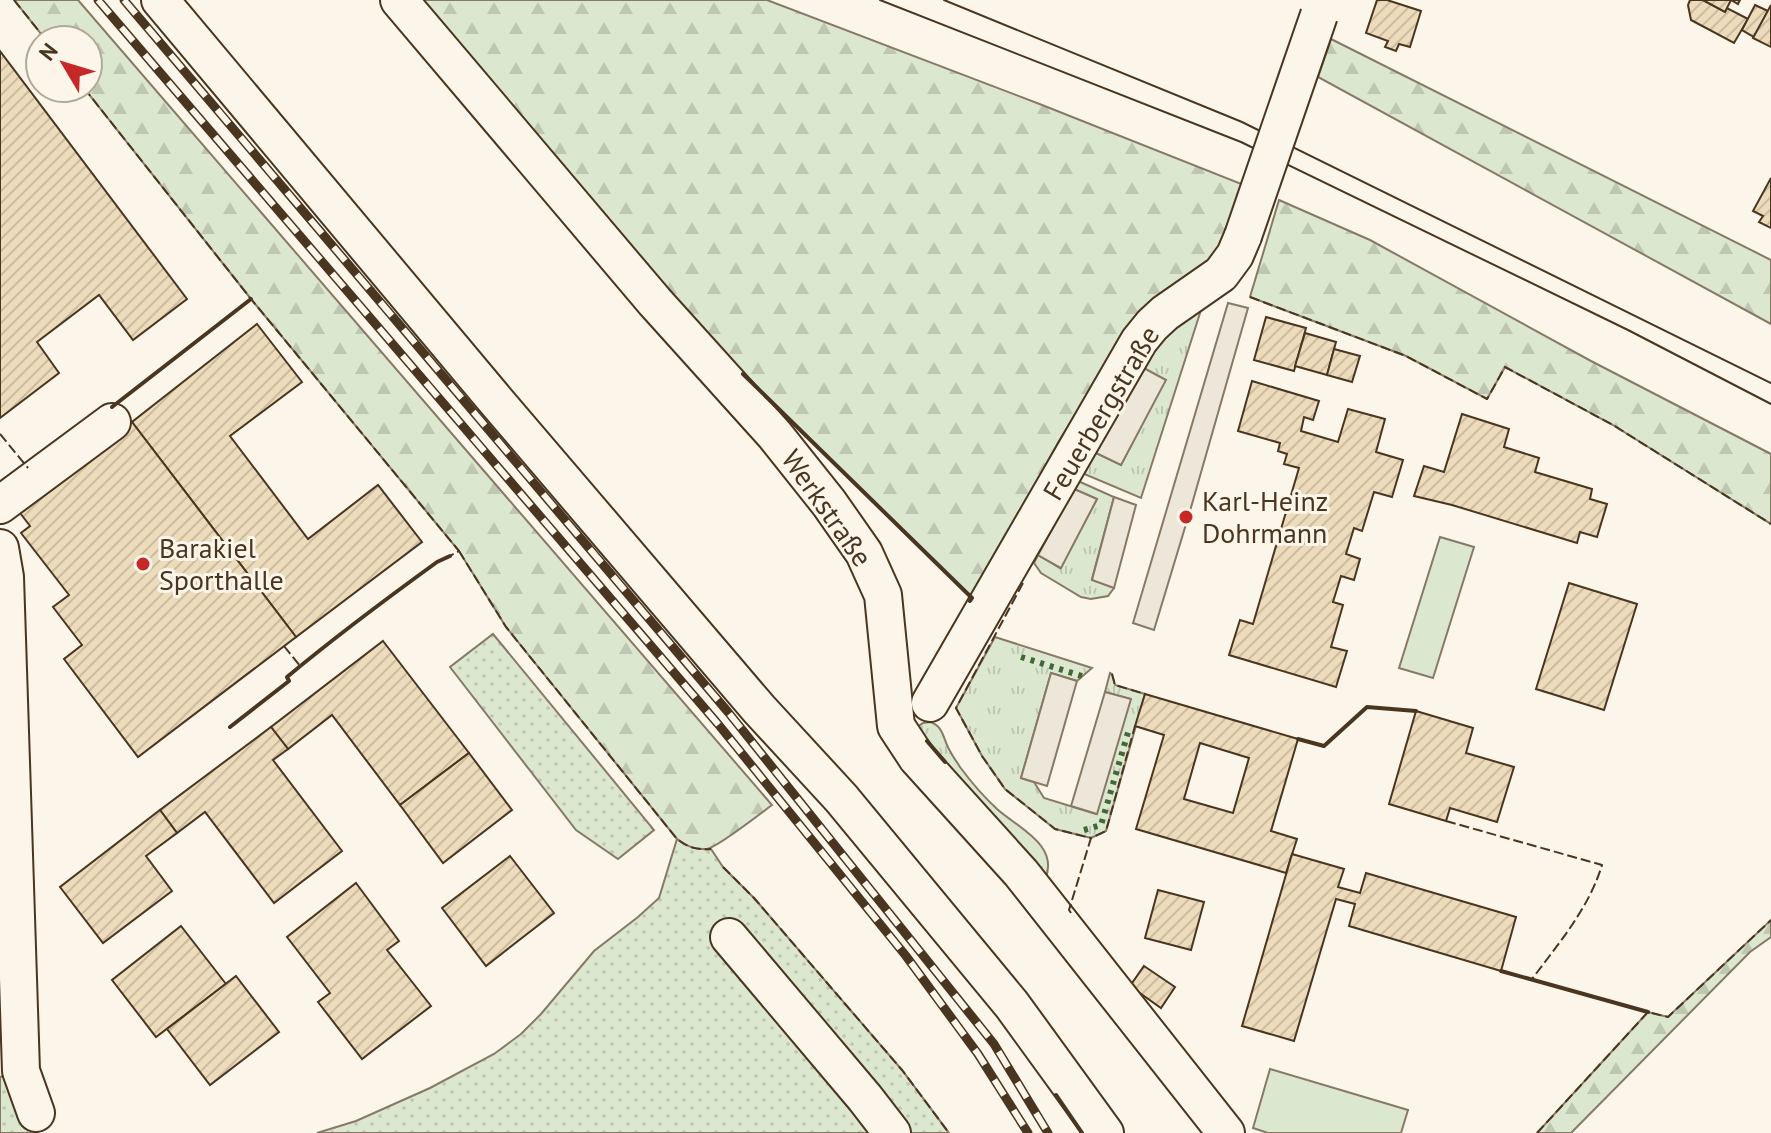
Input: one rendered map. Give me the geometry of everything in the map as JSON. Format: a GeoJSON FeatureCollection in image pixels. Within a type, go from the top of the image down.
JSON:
{"type":"FeatureCollection","features":[{"type":"Feature","properties":{"kind":"street"},"geometry":{"type":"LineString","coordinates":[[160,0],[506,413],[759,709],[862,822],[1012,1005],[1105,1133]]}},
{"type":"Feature","properties":{"kind":"street","name":"Werkstraße"},"geometry":{"type":"LineString","coordinates":[[399,0],[655,302],[774,434],[829,503],[864,553],[883,595],[896,726],[917,758],[1021,873],[1226,1133]]}},
{"type":"Feature","properties":{"kind":"street","name":"Feuerbergstraße"},"geometry":{"type":"LineString","coordinates":[[930,703],[1139,341],[1165,313],[1221,274],[1235,255],[1321,8]]}},
{"type":"Feature","properties":{"kind":"street"},"geometry":{"type":"LineString","coordinates":[[0,505],[112,422]]}},
{"type":"Feature","properties":{"kind":"street"},"geometry":{"type":"LineString","coordinates":[[0,548],[5,577],[21,1071],[36,1113]]}},
{"type":"Feature","properties":{"kind":"street"},"geometry":{"type":"LineString","coordinates":[[729,937],[892,1133]]}},
{"type":"Feature","properties":{"kind":"green space"},"geometry":{"type":"Polygon","coordinates":[[[14,0],[78,0],[99,24],[33,24],[14,0]]]}},
{"type":"Feature","properties":{"kind":"green space"},"geometry":{"type":"Polygon","coordinates":[[[418,0],[767,0],[1244,185],[1219,250],[1155,299],[1100,375],[1059,441],[972,598],[663,296],[418,0]]]}},
{"type":"Feature","properties":{"kind":"green space"},"geometry":{"type":"Polygon","coordinates":[[[104,30],[772,805],[707,849],[691,847],[677,839],[506,627],[459,551],[251,299],[97,104],[104,104],[104,30]]]}},
{"type":"Feature","properties":{"kind":"green space"},"geometry":{"type":"Polygon","coordinates":[[[1331,39],[1771,260],[1771,324],[1318,77],[1331,39]]]}},
{"type":"Feature","properties":{"kind":"green space"},"geometry":{"type":"Polygon","coordinates":[[[1279,200],[1370,240],[1591,361],[1771,454],[1771,524],[1613,425],[1505,367],[1487,399],[1406,356],[1250,297],[1279,200]]]}},
{"type":"Feature","properties":{"kind":"green space"},"geometry":{"type":"Polygon","coordinates":[[[1201,310],[1141,498],[1082,473],[1094,452],[1121,465],[1165,380],[1140,366],[1151,344],[1201,310]]]}},
{"type":"Feature","properties":{"kind":"green space"},"geometry":{"type":"Polygon","coordinates":[[[1078,481],[1114,497],[1092,579],[1114,588],[1108,596],[1081,597],[1041,573],[1034,563],[1038,555],[1060,568],[1097,499],[1074,489],[1078,481]]]}},
{"type":"Feature","properties":{"kind":"green space"},"geometry":{"type":"Polygon","coordinates":[[[1440,537],[1474,547],[1433,678],[1399,668],[1440,537]]]}},
{"type":"Feature","properties":{"kind":"green space"},"geometry":{"type":"Polygon","coordinates":[[[493,634],[654,830],[618,859],[576,830],[450,667],[493,634]]]}},
{"type":"Feature","properties":{"kind":"green space"},"geometry":{"type":"Polygon","coordinates":[[[995,637],[1092,668],[1077,681],[1051,673],[1021,778],[1034,782],[1044,798],[1096,814],[1130,699],[1105,692],[1110,673],[1115,685],[1145,694],[1106,831],[1091,838],[1055,829],[1005,789],[982,756],[956,708],[995,637]]]}},
{"type":"Feature","properties":{"kind":"green space"},"geometry":{"type":"Polygon","coordinates":[[[930,722],[941,730],[952,755],[977,789],[1042,847],[1048,868],[1045,880],[916,728],[930,722]]]}},
{"type":"Feature","properties":{"kind":"green space"},"geometry":{"type":"Polygon","coordinates":[[[677,839],[693,848],[711,849],[723,867],[754,898],[902,1070],[949,1133],[317,1133],[356,1121],[430,1088],[494,1054],[521,1034],[594,951],[659,898],[677,839]]]}},
{"type":"Feature","properties":{"kind":"green space"},"geometry":{"type":"Polygon","coordinates":[[[1771,920],[1771,937],[1750,952],[1571,1133],[1537,1133],[1648,1012],[1668,1017],[1771,920]]]}},
{"type":"Feature","properties":{"kind":"green space"},"geometry":{"type":"Polygon","coordinates":[[[1270,1069],[1408,1110],[1401,1133],[1268,1133],[1253,1128],[1270,1069]]]}},
{"type":"Feature","properties":{"kind":"green space"},"geometry":{"type":"Polygon","coordinates":[[[21,1071],[36,1113],[38,1133],[0,1133],[0,1077],[21,1071]]]}},
{"type":"Feature","properties":{"kind":"shaded area"},"geometry":{"type":"Polygon","coordinates":[[[1228,303],[1248,308],[1154,630],[1133,623],[1228,303]]]}},
{"type":"Feature","properties":{"kind":"shaded area"},"geometry":{"type":"Polygon","coordinates":[[[1140,366],[1166,380],[1121,465],[1094,452],[1140,366]]]}},
{"type":"Feature","properties":{"kind":"shaded area"},"geometry":{"type":"Polygon","coordinates":[[[1074,489],[1097,499],[1061,568],[1038,555],[1074,489]]]}},
{"type":"Feature","properties":{"kind":"shaded area"},"geometry":{"type":"Polygon","coordinates":[[[1114,497],[1136,505],[1114,588],[1092,580],[1114,497]]]}},
{"type":"Feature","properties":{"kind":"shaded area"},"geometry":{"type":"Polygon","coordinates":[[[1051,673],[1077,681],[1047,786],[1021,778],[1051,673]]]}},
{"type":"Feature","properties":{"kind":"shaded area"},"geometry":{"type":"Polygon","coordinates":[[[1105,692],[1131,699],[1097,814],[1071,806],[1105,692]]]}},
{"type":"Feature","properties":{"kind":"building"},"geometry":{"type":"Polygon","coordinates":[[[1377,0],[1387,0],[1421,11],[1410,47],[1399,44],[1396,51],[1385,47],[1388,41],[1366,33],[1377,0]]]}},
{"type":"Feature","properties":{"kind":"building"},"geometry":{"type":"Polygon","coordinates":[[[1690,0],[1703,0],[1725,12],[1727,8],[1748,19],[1734,43],[1691,20],[1690,0]]]}},
{"type":"Feature","properties":{"kind":"building"},"geometry":{"type":"Polygon","coordinates":[[[1703,0],[1731,0],[1725,12],[1703,0]]]}},
{"type":"Feature","properties":{"kind":"building"},"geometry":{"type":"Polygon","coordinates":[[[1755,5],[1768,11],[1754,37],[1742,30],[1755,5]]]}},
{"type":"Feature","properties":{"kind":"building"},"geometry":{"type":"Polygon","coordinates":[[[1771,5],[1771,47],[1753,38],[1771,5]]]}},
{"type":"Feature","properties":{"kind":"building"},"geometry":{"type":"Polygon","coordinates":[[[0,51],[24,83],[24,104],[40,104],[187,299],[133,340],[99,295],[37,342],[59,373],[0,418],[0,51]]]}},
{"type":"Feature","properties":{"kind":"building"},"geometry":{"type":"Polygon","coordinates":[[[1771,178],[1771,228],[1759,222],[1763,216],[1753,211],[1771,178]]]}},
{"type":"Feature","properties":{"kind":"building"},"geometry":{"type":"Polygon","coordinates":[[[1266,317],[1306,328],[1294,371],[1254,360],[1266,317]]]}},
{"type":"Feature","properties":{"kind":"building"},"geometry":{"type":"Polygon","coordinates":[[[257,324],[302,382],[230,436],[308,539],[378,485],[422,542],[296,637],[132,422],[257,324]]]}},
{"type":"Feature","properties":{"kind":"building"},"geometry":{"type":"Polygon","coordinates":[[[1305,333],[1336,342],[1327,375],[1295,366],[1305,333]]]}},
{"type":"Feature","properties":{"kind":"building"},"geometry":{"type":"Polygon","coordinates":[[[1334,349],[1360,356],[1352,382],[1327,375],[1334,349]]]}},
{"type":"Feature","properties":{"kind":"building"},"geometry":{"type":"Polygon","coordinates":[[[1252,381],[1319,401],[1313,420],[1304,417],[1301,431],[1338,442],[1348,409],[1385,419],[1376,452],[1403,460],[1392,497],[1374,492],[1362,531],[1354,528],[1346,554],[1360,559],[1354,580],[1341,576],[1333,602],[1343,605],[1331,647],[1347,651],[1336,687],[1229,655],[1240,620],[1253,624],[1299,468],[1284,464],[1287,454],[1278,451],[1280,443],[1238,431],[1252,381]]]}},
{"type":"Feature","properties":{"kind":"building"},"geometry":{"type":"Polygon","coordinates":[[[1462,414],[1509,429],[1504,447],[1539,458],[1535,472],[1592,489],[1590,499],[1607,504],[1597,537],[1580,532],[1577,543],[1414,496],[1424,466],[1444,472],[1462,414]]]}},
{"type":"Feature","properties":{"kind":"building","name":"Barakiel Sporthalle"},"geometry":{"type":"Polygon","coordinates":[[[132,422],[296,637],[138,757],[64,659],[82,645],[53,607],[69,595],[21,533],[30,526],[17,509],[132,422]]]}},
{"type":"Feature","properties":{"kind":"building"},"geometry":{"type":"Polygon","coordinates":[[[1569,583],[1637,604],[1604,710],[1536,689],[1569,583]]]}},
{"type":"Feature","properties":{"kind":"building"},"geometry":{"type":"Polygon","coordinates":[[[383,641],[469,753],[400,805],[332,715],[288,749],[271,727],[383,641]]]}},
{"type":"Feature","properties":{"kind":"building"},"geometry":{"type":"Polygon","coordinates":[[[1145,694],[1298,739],[1271,831],[1297,839],[1286,873],[1136,829],[1164,735],[1135,726],[1145,694]],[[1200,743],[1184,799],[1233,813],[1249,758],[1200,743]]]}},
{"type":"Feature","properties":{"kind":"building"},"geometry":{"type":"Polygon","coordinates":[[[1416,711],[1473,728],[1466,753],[1514,767],[1497,822],[1450,808],[1446,821],[1389,804],[1416,711]]]}},
{"type":"Feature","properties":{"kind":"building"},"geometry":{"type":"Polygon","coordinates":[[[271,727],[288,749],[273,760],[342,851],[274,903],[205,812],[177,833],[160,810],[271,727]]]}},
{"type":"Feature","properties":{"kind":"building"},"geometry":{"type":"Polygon","coordinates":[[[469,753],[512,810],[443,863],[400,805],[469,753]]]}},
{"type":"Feature","properties":{"kind":"building"},"geometry":{"type":"Polygon","coordinates":[[[160,810],[177,833],[146,856],[172,891],[103,943],[60,887],[160,810]]]}},
{"type":"Feature","properties":{"kind":"building"},"geometry":{"type":"Polygon","coordinates":[[[1292,854],[1344,869],[1338,887],[1360,893],[1366,873],[1516,917],[1501,971],[1349,926],[1355,904],[1336,899],[1294,1041],[1242,1026],[1292,854]]]}},
{"type":"Feature","properties":{"kind":"building"},"geometry":{"type":"Polygon","coordinates":[[[510,856],[554,913],[486,966],[442,908],[510,856]]]}},
{"type":"Feature","properties":{"kind":"building"},"geometry":{"type":"Polygon","coordinates":[[[356,883],[399,941],[387,950],[431,1006],[362,1059],[318,1002],[330,993],[287,937],[356,883]]]}},
{"type":"Feature","properties":{"kind":"building"},"geometry":{"type":"Polygon","coordinates":[[[1158,890],[1204,902],[1191,950],[1145,938],[1158,890]]]}},
{"type":"Feature","properties":{"kind":"building"},"geometry":{"type":"Polygon","coordinates":[[[181,926],[226,984],[156,1037],[112,980],[181,926]]]}},
{"type":"Feature","properties":{"kind":"building"},"geometry":{"type":"Polygon","coordinates":[[[1144,966],[1175,987],[1161,1008],[1130,986],[1144,966]]]}},
{"type":"Feature","properties":{"kind":"building"},"geometry":{"type":"Polygon","coordinates":[[[236,976],[279,1032],[210,1085],[167,1029],[236,976]]]}},
{"type":"Feature","properties":{"kind":"tram line"},"geometry":{"type":"LineString","coordinates":[[880,0],[1241,142],[1628,330],[1771,404]]}},
{"type":"Feature","properties":{"kind":"tram line"},"geometry":{"type":"LineString","coordinates":[[944,0],[1242,122],[1771,383]]}},
{"type":"Feature","properties":{"kind":"railway"},"geometry":{"type":"LineString","coordinates":[[98,0],[718,724],[906,956],[978,1054],[1028,1133]]}},
{"type":"Feature","properties":{"kind":"railway"},"geometry":{"type":"LineString","coordinates":[[124,0],[728,712],[994,1044],[1048,1133]]}},
{"type":"Feature","properties":{"kind":"hedge"},"geometry":{"type":"LineString","coordinates":[[1021,657],[1082,676]]}},
{"type":"Feature","properties":{"kind":"hedge"},"geometry":{"type":"LineString","coordinates":[[1084,830],[1101,825],[1129,729]]}},
{"type":"Feature","properties":{"kind":"fence"},"geometry":{"type":"LineString","coordinates":[[14,0],[33,24]]}},
{"type":"Feature","properties":{"kind":"fence"},"geometry":{"type":"LineString","coordinates":[[97,104],[251,299],[459,551],[450,556]]}},
{"type":"Feature","properties":{"kind":"fence"},"geometry":{"type":"LineString","coordinates":[[1250,297],[1406,356],[1487,399],[1505,367],[1613,425],[1771,524]]}},
{"type":"Feature","properties":{"kind":"fence"},"geometry":{"type":"LineString","coordinates":[[0,434],[28,468]]}},
{"type":"Feature","properties":{"kind":"fence"},"geometry":{"type":"LineString","coordinates":[[459,551],[506,627],[677,839],[693,848],[711,849]]}},
{"type":"Feature","properties":{"kind":"fence"},"geometry":{"type":"LineString","coordinates":[[1023,583],[956,708],[982,756],[1005,789],[1055,829],[1091,838]]}},
{"type":"Feature","properties":{"kind":"fence"},"geometry":{"type":"LineString","coordinates":[[284,646],[300,666]]}},
{"type":"Feature","properties":{"kind":"fence"},"geometry":{"type":"LineString","coordinates":[[1112,674],[1115,685],[1145,694]]}},
{"type":"Feature","properties":{"kind":"fence"},"geometry":{"type":"LineString","coordinates":[[1071,913],[1069,910],[1091,838],[1106,831],[1135,726]]}},
{"type":"Feature","properties":{"kind":"fence"},"geometry":{"type":"LineString","coordinates":[[1446,821],[1602,865],[1581,910],[1532,979]]}},
{"type":"Feature","properties":{"kind":"fence"},"geometry":{"type":"LineString","coordinates":[[723,867],[754,898],[902,1070],[949,1133]]}},
{"type":"Feature","properties":{"kind":"fence"},"geometry":{"type":"LineString","coordinates":[[1537,1133],[1648,1012],[1668,1017],[1771,920]]}},
{"type":"Feature","properties":{"kind":"wall"},"geometry":{"type":"LineString","coordinates":[[112,407],[251,299]]}},
{"type":"Feature","properties":{"kind":"wall"},"geometry":{"type":"LineString","coordinates":[[743,374],[972,598],[970,601]]}},
{"type":"Feature","properties":{"kind":"wall"},"geometry":{"type":"LineString","coordinates":[[230,727],[289,681],[287,677],[342,633],[437,562],[450,556]]}},
{"type":"Feature","properties":{"kind":"wall"},"geometry":{"type":"LineString","coordinates":[[1298,739],[1324,746],[1367,707],[1416,711]]}},
{"type":"Feature","properties":{"kind":"wall"},"geometry":{"type":"LineString","coordinates":[[927,741],[945,762]]}},
{"type":"Feature","properties":{"kind":"wall"},"geometry":{"type":"LineString","coordinates":[[1501,971],[1648,1012]]}},
{"type":"Feature","properties":{"kind":"wall"},"geometry":{"type":"LineString","coordinates":[[1056,1095],[1082,1133]]}},
{"type":"Feature","properties":{"kind":"place","name":"Karl-Heinz Dohrmann"},"geometry":{"type":"Point","coordinates":[1186,517]}},
{"type":"Feature","properties":{"kind":"place","name":"Barakiel Sporthalle"},"geometry":{"type":"Point","coordinates":[143,564]}}]}
